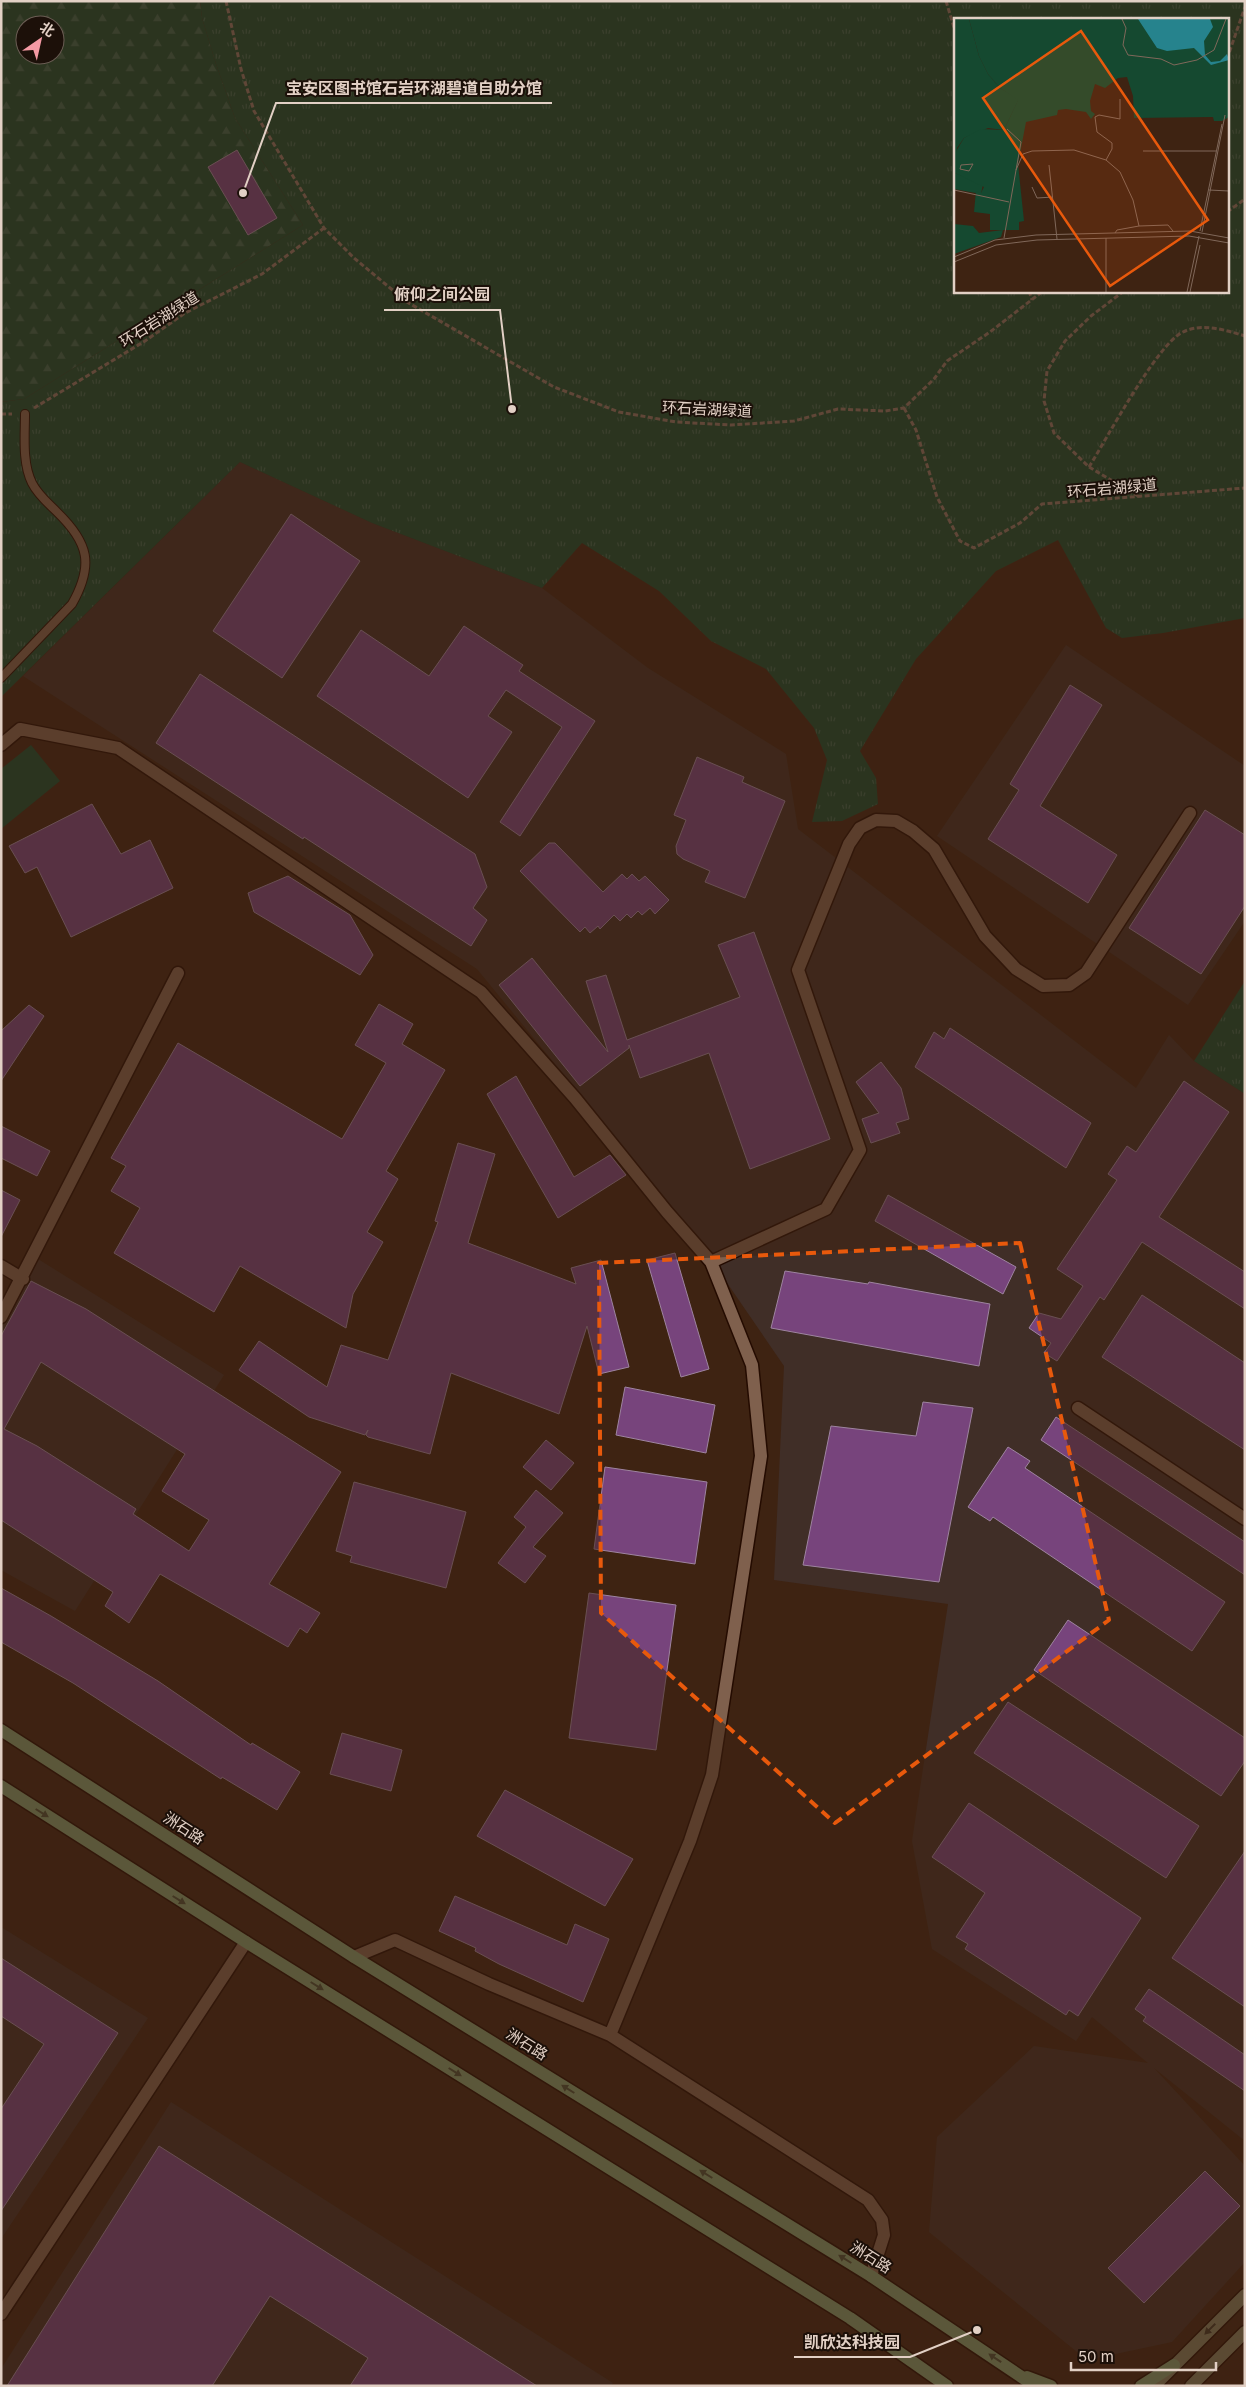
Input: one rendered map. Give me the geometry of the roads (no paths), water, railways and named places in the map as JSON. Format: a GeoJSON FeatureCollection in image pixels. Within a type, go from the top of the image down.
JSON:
{"type":"FeatureCollection","features":[{"type":"Feature","properties":{"kind":"main road","name":"洲石路"},"geometry":{"type":"LineString","coordinates":[[1,1730],[354,1956],[871,2276],[1022,2375],[1035,2386]]}},
{"type":"Feature","properties":{"kind":"main road"},"geometry":{"type":"LineString","coordinates":[[1,1786],[246,1942],[850,2318],[946,2386]]}},
{"type":"Feature","properties":{"kind":"main road"},"geometry":{"type":"LineString","coordinates":[[1141,2386],[1174,2365]]}},
{"type":"Feature","properties":{"kind":"main road"},"geometry":{"type":"LineString","coordinates":[[1022,2375],[1051,2386]]}},
{"type":"Feature","properties":{"kind":"street"},"geometry":{"type":"LineString","coordinates":[[1,745],[20,729],[118,748],[481,992],[575,1098],[667,1212],[711,1262],[752,1365],[761,1456],[712,1775],[690,1841],[610,2035]]}},
{"type":"Feature","properties":{"kind":"street"},"geometry":{"type":"LineString","coordinates":[[711,1262],[826,1209],[860,1150],[798,970],[849,844],[860,828],[876,820],[896,821],[913,831],[934,849],[985,936],[1016,969],[1043,986],[1069,985],[1086,973],[1190,813]]}},
{"type":"Feature","properties":{"kind":"street"},"geometry":{"type":"LineString","coordinates":[[1,1317],[23,1278],[178,973]]}},
{"type":"Feature","properties":{"kind":"street"},"geometry":{"type":"LineString","coordinates":[[1,1266],[23,1278]]}},
{"type":"Feature","properties":{"kind":"street"},"geometry":{"type":"LineString","coordinates":[[1078,1408],[1245,1519]]}},
{"type":"Feature","properties":{"kind":"street"},"geometry":{"type":"LineString","coordinates":[[354,1956],[395,1940],[490,1984],[610,2035],[868,2200],[882,2220],[884,2236],[871,2276]]}},
{"type":"Feature","properties":{"kind":"street"},"geometry":{"type":"LineString","coordinates":[[1,2314],[246,1942]]}},
{"type":"Feature","properties":{"kind":"street"},"geometry":{"type":"LineString","coordinates":[[1154,2386],[1245,2295]]}},
{"type":"Feature","properties":{"kind":"street"},"geometry":{"type":"LineString","coordinates":[[1191,2386],[1245,2332]]}},
{"type":"Feature","properties":{"kind":"lane"},"geometry":{"type":"LineString","coordinates":[[1,678],[72,604],[79,591],[85,572],[84,547],[77,533],[40,495],[31,481],[26,460],[25,414]]}},
{"type":"Feature","properties":{"kind":"place","name":"宝安区图书馆石岩环湖碧道自助分馆"},"geometry":{"type":"Point","coordinates":[243,193]}},
{"type":"Feature","properties":{"kind":"place","name":"俯仰之间公园"},"geometry":{"type":"Point","coordinates":[512,409]}},
{"type":"Feature","properties":{"kind":"place","name":"凯欣达科技园"},"geometry":{"type":"Point","coordinates":[977,2330]}}]}
